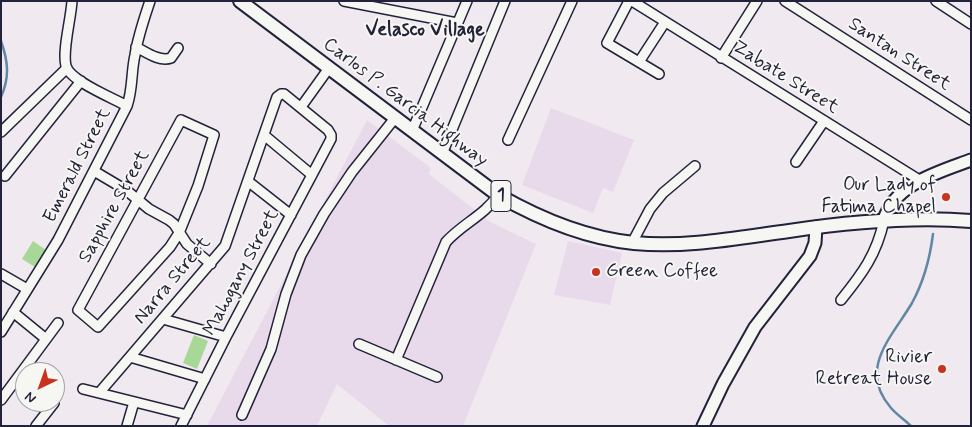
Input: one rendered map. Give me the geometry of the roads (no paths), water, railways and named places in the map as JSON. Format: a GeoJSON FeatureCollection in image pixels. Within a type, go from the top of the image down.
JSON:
{"type":"FeatureCollection","features":[{"type":"Feature","properties":{"kind":"highway","name":"Carlos P. Garcia Highway"},"geometry":{"type":"LineString","coordinates":[[240,1],[498,195],[540,218],[586,234],[632,243],[697,243],[884,220],[929,218],[971,221]]}},
{"type":"Feature","properties":{"kind":"main road"},"geometry":{"type":"LineString","coordinates":[[884,220],[894,200],[906,190],[921,181],[971,160]]}},
{"type":"Feature","properties":{"kind":"main road"},"geometry":{"type":"LineString","coordinates":[[703,426],[723,384],[755,327],[810,256],[815,242],[816,227]]}},
{"type":"Feature","properties":{"kind":"street"},"geometry":{"type":"LineString","coordinates":[[72,1],[65,59],[67,68],[73,76],[127,106]]}},
{"type":"Feature","properties":{"kind":"street","name":"Emerald Street"},"geometry":{"type":"LineString","coordinates":[[1,332],[58,240],[127,106],[136,47],[150,1]]}},
{"type":"Feature","properties":{"kind":"street"},"geometry":{"type":"LineString","coordinates":[[344,1],[457,23]]}},
{"type":"Feature","properties":{"kind":"street"},"geometry":{"type":"LineString","coordinates":[[412,131],[467,1]]}},
{"type":"Feature","properties":{"kind":"street"},"geometry":{"type":"LineString","coordinates":[[442,154],[505,1]]}},
{"type":"Feature","properties":{"kind":"street"},"geometry":{"type":"LineString","coordinates":[[508,140],[572,1]]}},
{"type":"Feature","properties":{"kind":"street"},"geometry":{"type":"LineString","coordinates":[[630,1],[607,43],[659,74]]}},
{"type":"Feature","properties":{"kind":"street","name":"Zabate Street"},"geometry":{"type":"LineString","coordinates":[[630,1],[921,181]]}},
{"type":"Feature","properties":{"kind":"street"},"geometry":{"type":"LineString","coordinates":[[721,58],[757,1]]}},
{"type":"Feature","properties":{"kind":"street","name":"Santan Street"},"geometry":{"type":"LineString","coordinates":[[785,1],[971,120]]}},
{"type":"Feature","properties":{"kind":"street"},"geometry":{"type":"LineString","coordinates":[[936,1],[971,24]]}},
{"type":"Feature","properties":{"kind":"street"},"geometry":{"type":"LineString","coordinates":[[639,62],[665,22]]}},
{"type":"Feature","properties":{"kind":"street"},"geometry":{"type":"LineString","coordinates":[[136,47],[166,60],[178,48]]}},
{"type":"Feature","properties":{"kind":"street"},"geometry":{"type":"LineString","coordinates":[[1,132],[67,68]]}},
{"type":"Feature","properties":{"kind":"street"},"geometry":{"type":"LineString","coordinates":[[300,107],[329,68]]}},
{"type":"Feature","properties":{"kind":"street"},"geometry":{"type":"LineString","coordinates":[[5,176],[81,81]]}},
{"type":"Feature","properties":{"kind":"street","name":"Narra Street"},"geometry":{"type":"LineString","coordinates":[[99,393],[222,252],[277,97],[280,94],[285,95],[300,107]]}},
{"type":"Feature","properties":{"kind":"street","name":"Mahogany Street"},"geometry":{"type":"LineString","coordinates":[[181,426],[330,142],[331,135],[326,128],[300,107]]}},
{"type":"Feature","properties":{"kind":"street"},"geometry":{"type":"LineString","coordinates":[[242,415],[271,349],[286,294],[301,255],[324,214],[352,172],[395,118]]}},
{"type":"Feature","properties":{"kind":"street","name":"Sapphire Street"},"geometry":{"type":"LineString","coordinates":[[181,120],[214,135],[198,186],[179,233],[170,247],[98,327],[78,310],[181,120]]}},
{"type":"Feature","properties":{"kind":"street"},"geometry":{"type":"LineString","coordinates":[[796,162],[824,121]]}},
{"type":"Feature","properties":{"kind":"street"},"geometry":{"type":"LineString","coordinates":[[264,135],[312,176]]}},
{"type":"Feature","properties":{"kind":"street"},"geometry":{"type":"LineString","coordinates":[[632,243],[650,209],[663,193],[695,166]]}},
{"type":"Feature","properties":{"kind":"street"},"geometry":{"type":"LineString","coordinates":[[94,171],[126,190],[149,209],[174,224],[187,244],[211,264]]}},
{"type":"Feature","properties":{"kind":"street"},"geometry":{"type":"LineString","coordinates":[[248,182],[291,215]]}},
{"type":"Feature","properties":{"kind":"street"},"geometry":{"type":"LineString","coordinates":[[396,360],[446,242],[457,231],[490,206],[498,195]]}},
{"type":"Feature","properties":{"kind":"street"},"geometry":{"type":"LineString","coordinates":[[841,300],[858,280],[871,259],[879,240],[884,220]]}},
{"type":"Feature","properties":{"kind":"street"},"geometry":{"type":"LineString","coordinates":[[1,274],[27,289]]}},
{"type":"Feature","properties":{"kind":"street"},"geometry":{"type":"LineString","coordinates":[[13,312],[46,339]]}},
{"type":"Feature","properties":{"kind":"street"},"geometry":{"type":"LineString","coordinates":[[162,319],[226,337]]}},
{"type":"Feature","properties":{"kind":"street"},"geometry":{"type":"LineString","coordinates":[[1,400],[58,324]]}},
{"type":"Feature","properties":{"kind":"street"},"geometry":{"type":"LineString","coordinates":[[359,344],[437,377]]}},
{"type":"Feature","properties":{"kind":"street"},"geometry":{"type":"LineString","coordinates":[[130,357],[205,379]]}},
{"type":"Feature","properties":{"kind":"street"},"geometry":{"type":"LineString","coordinates":[[83,389],[186,415]]}},
{"type":"Feature","properties":{"kind":"street"},"geometry":{"type":"LineString","coordinates":[[127,426],[134,402]]}},
{"type":"Feature","properties":{"kind":"street"},"geometry":{"type":"LineString","coordinates":[[36,426],[47,412]]}},
{"type":"Feature","properties":{"kind":"waterway"},"geometry":{"type":"LineString","coordinates":[[1,41],[7,69],[6,83],[1,97]]}},
{"type":"Feature","properties":{"kind":"waterway"},"geometry":{"type":"LineString","coordinates":[[911,426],[891,408],[881,394],[877,380],[877,367],[881,354],[912,303],[920,286],[928,261],[933,234]]}},
{"type":"Feature","properties":{"kind":"place","name":"Our Lady of Fatima Chapel"},"geometry":{"type":"Point","coordinates":[946,197]}},
{"type":"Feature","properties":{"kind":"place","name":"Green Coffee"},"geometry":{"type":"Point","coordinates":[596,272]}},
{"type":"Feature","properties":{"kind":"place","name":"Rivier Retreat House"},"geometry":{"type":"Point","coordinates":[942,369]}},
{"type":"Feature","properties":{"kind":"district","name":"Velasco Village"},"geometry":{"type":"Point","coordinates":[425,31]}}]}
